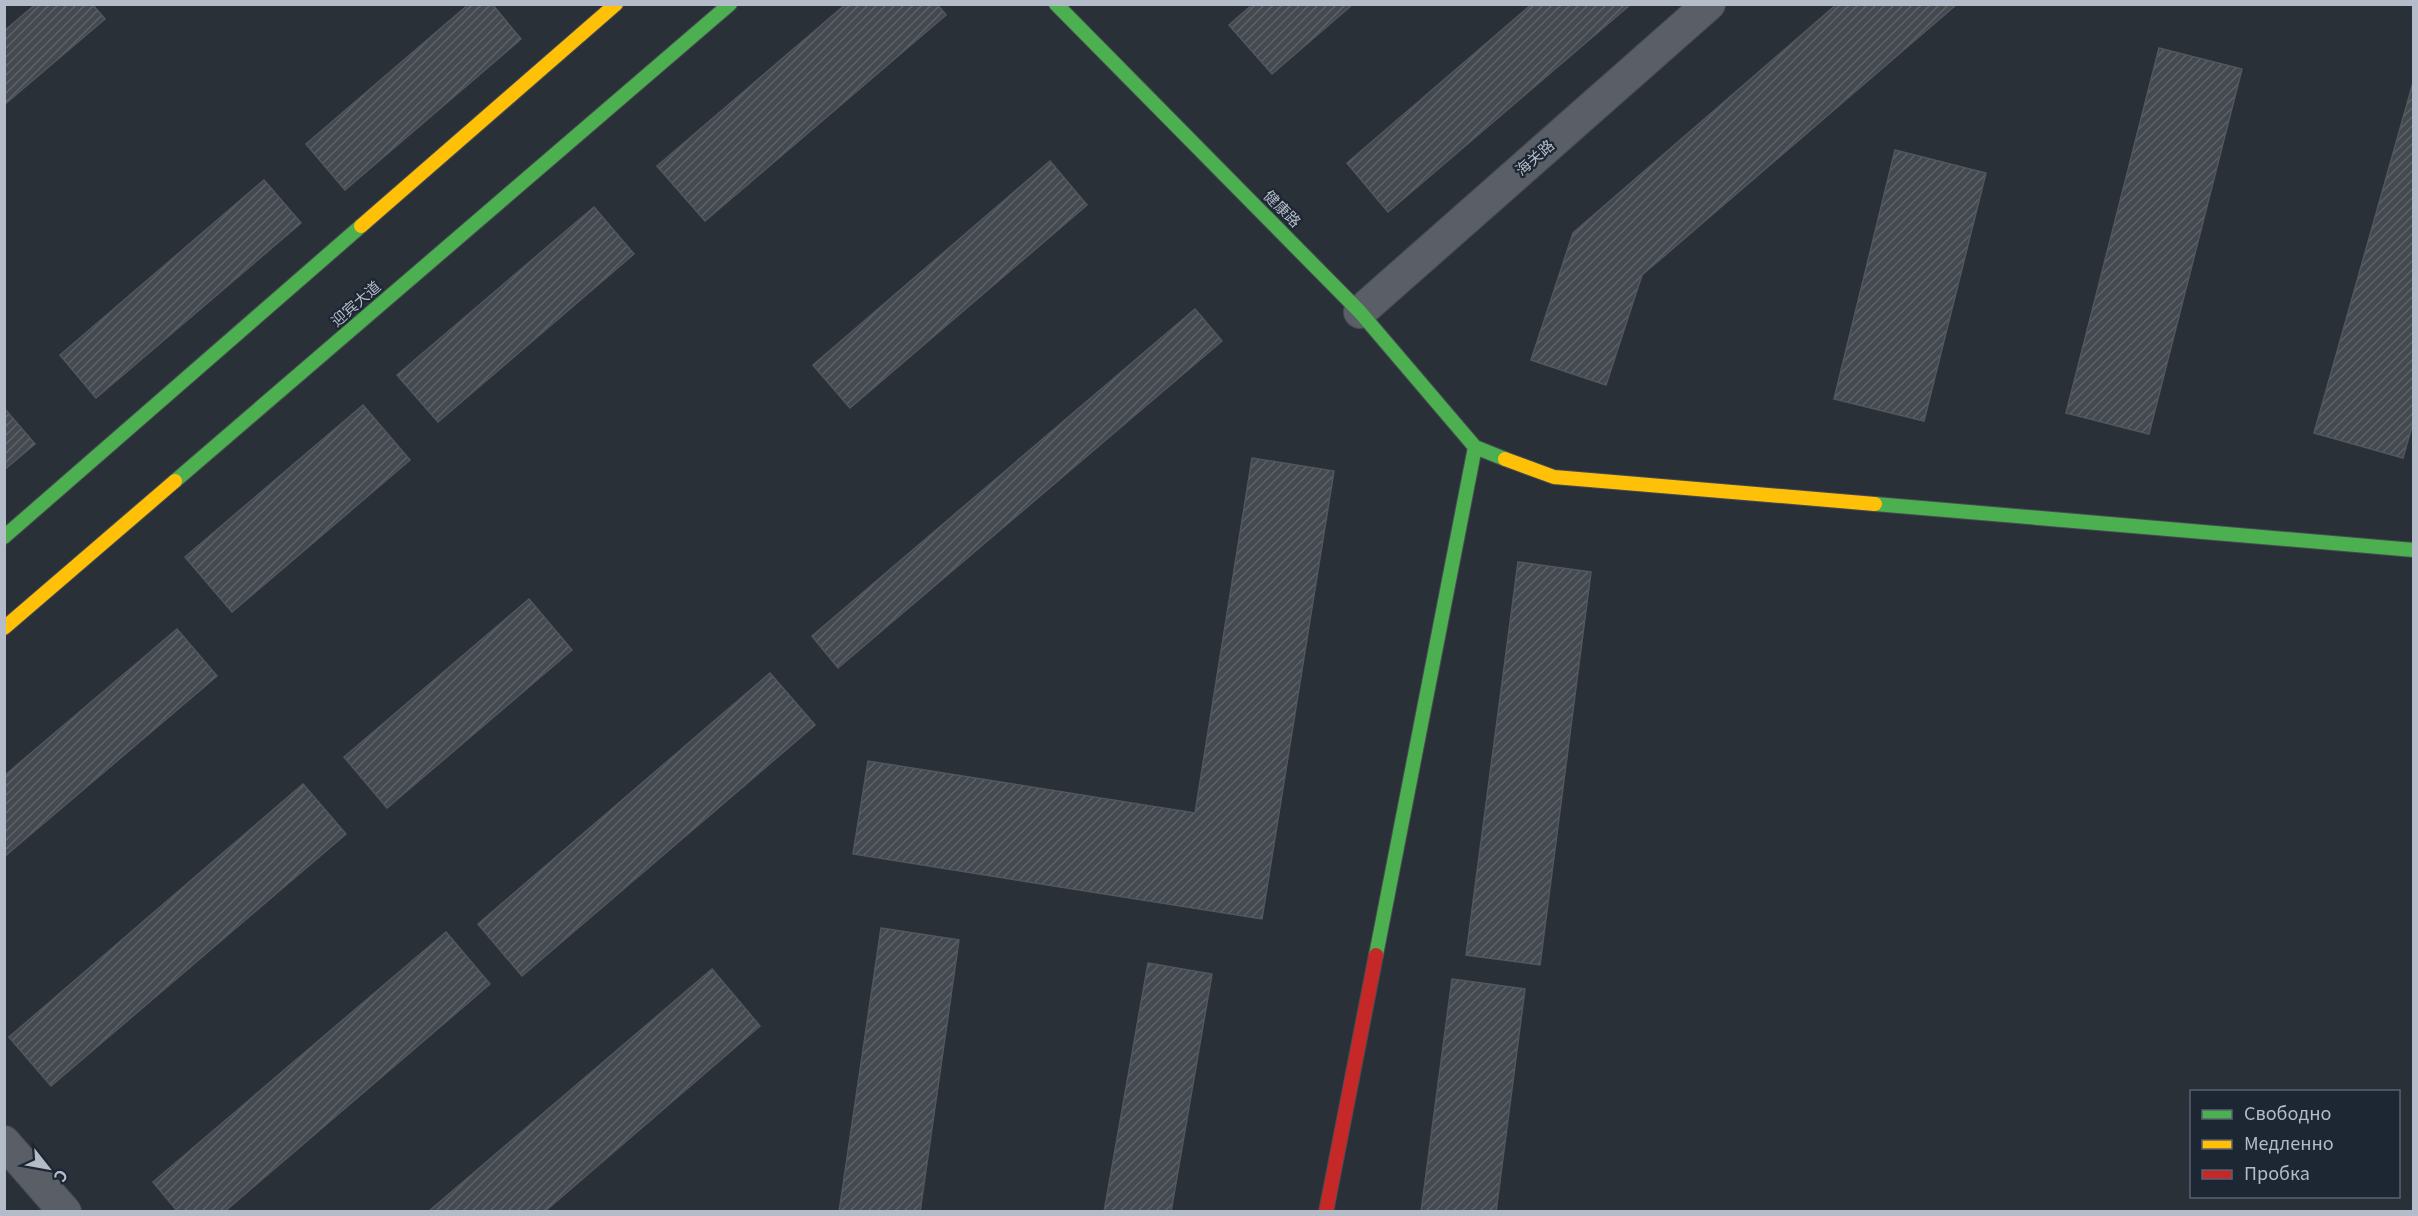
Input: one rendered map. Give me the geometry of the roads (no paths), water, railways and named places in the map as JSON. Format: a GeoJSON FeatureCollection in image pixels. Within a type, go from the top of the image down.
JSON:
{"type":"FeatureCollection","features":[{"type":"Feature","properties":{"kind":"main road"},"geometry":{"type":"LineString","coordinates":[[4,537],[616,4]]}},
{"type":"Feature","properties":{"kind":"main road","name":"迎宾大道"},"geometry":{"type":"LineString","coordinates":[[4,628],[730,4]]}},
{"type":"Feature","properties":{"kind":"main road","name":"健康路"},"geometry":{"type":"LineString","coordinates":[[1056,4],[1360,312],[1474,447]]}},
{"type":"Feature","properties":{"kind":"main road"},"geometry":{"type":"LineString","coordinates":[[1326,1212],[1474,447],[1554,477],[2414,550]]}},
{"type":"Feature","properties":{"kind":"street","name":"海关路"},"geometry":{"type":"LineString","coordinates":[[1360,312],[1709,4]]}},
{"type":"Feature","properties":{"kind":"street"},"geometry":{"type":"LineString","coordinates":[[4,1142],[64,1212]]}}]}
